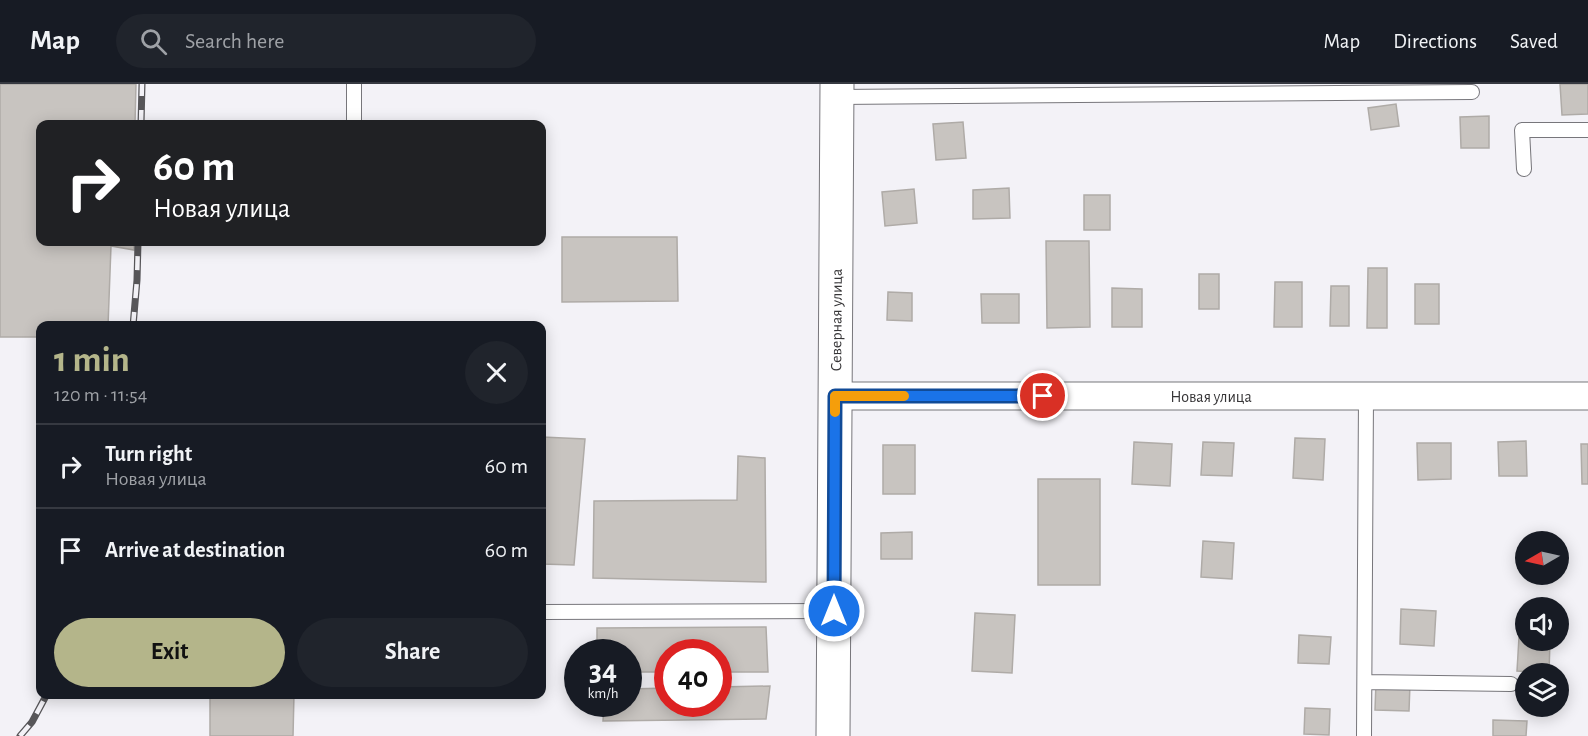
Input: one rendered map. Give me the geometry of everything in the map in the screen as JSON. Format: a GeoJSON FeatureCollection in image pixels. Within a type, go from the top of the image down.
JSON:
{"type":"FeatureCollection","features":[{"type":"Feature","properties":{"kind":"street","name":"Северная улица"},"geometry":{"type":"LineString","coordinates":[[833,736],[837,90]]}},
{"type":"Feature","properties":{"kind":"street","name":"Новая улица"},"geometry":{"type":"LineString","coordinates":[[835,396],[1588,396]]}},
{"type":"Feature","properties":{"kind":"lane"},"geometry":{"type":"LineString","coordinates":[[354,84],[354,120]]}},
{"type":"Feature","properties":{"kind":"lane"},"geometry":{"type":"LineString","coordinates":[[837,90],[1472,92]]}},
{"type":"Feature","properties":{"kind":"lane"},"geometry":{"type":"LineString","coordinates":[[1524,170],[1522,130],[1588,130]]}},
{"type":"Feature","properties":{"kind":"lane"},"geometry":{"type":"LineString","coordinates":[[1364,736],[1366,396]]}},
{"type":"Feature","properties":{"kind":"lane"},"geometry":{"type":"LineString","coordinates":[[546,612],[834,611]]}},
{"type":"Feature","properties":{"kind":"lane"},"geometry":{"type":"LineString","coordinates":[[1365,682],[1511,684]]}},
{"type":"Feature","properties":{"kind":"building"},"geometry":{"type":"Polygon","coordinates":[[[0,84],[136,84],[135,120],[36,120],[36,246],[111,246],[108,321],[36,321],[36,337],[0,337],[0,84]]]}},
{"type":"Feature","properties":{"kind":"building"},"geometry":{"type":"Polygon","coordinates":[[[1560,84],[1588,84],[1588,114],[1562,115],[1560,84]]]}},
{"type":"Feature","properties":{"kind":"building"},"geometry":{"type":"Polygon","coordinates":[[[1396,104],[1399,126],[1371,130],[1368,108],[1396,104]]]}},
{"type":"Feature","properties":{"kind":"building"},"geometry":{"type":"Polygon","coordinates":[[[1489,116],[1489,148],[1461,148],[1460,117],[1489,116]]]}},
{"type":"Feature","properties":{"kind":"building"},"geometry":{"type":"Polygon","coordinates":[[[963,122],[966,158],[936,160],[933,124],[963,122]]]}},
{"type":"Feature","properties":{"kind":"building"},"geometry":{"type":"Polygon","coordinates":[[[1009,188],[1010,218],[973,219],[973,190],[1009,188]]]}},
{"type":"Feature","properties":{"kind":"building"},"geometry":{"type":"Polygon","coordinates":[[[914,189],[917,223],[885,226],[882,192],[914,189]]]}},
{"type":"Feature","properties":{"kind":"building"},"geometry":{"type":"Polygon","coordinates":[[[1084,195],[1110,195],[1110,230],[1084,230],[1084,195]]]}},
{"type":"Feature","properties":{"kind":"building"},"geometry":{"type":"Polygon","coordinates":[[[562,237],[677,237],[678,301],[562,302],[562,237]]]}},
{"type":"Feature","properties":{"kind":"building"},"geometry":{"type":"Polygon","coordinates":[[[1046,241],[1089,241],[1090,327],[1047,328],[1046,241]]]}},
{"type":"Feature","properties":{"kind":"building"},"geometry":{"type":"Polygon","coordinates":[[[111,246],[134,246],[134,250],[111,246]]]}},
{"type":"Feature","properties":{"kind":"building"},"geometry":{"type":"Polygon","coordinates":[[[1368,268],[1387,268],[1387,328],[1367,328],[1368,268]]]}},
{"type":"Feature","properties":{"kind":"building"},"geometry":{"type":"Polygon","coordinates":[[[1199,274],[1219,274],[1219,309],[1199,309],[1199,274]]]}},
{"type":"Feature","properties":{"kind":"building"},"geometry":{"type":"Polygon","coordinates":[[[1275,282],[1302,282],[1302,327],[1274,327],[1275,282]]]}},
{"type":"Feature","properties":{"kind":"building"},"geometry":{"type":"Polygon","coordinates":[[[1415,284],[1439,284],[1439,324],[1415,324],[1415,284]]]}},
{"type":"Feature","properties":{"kind":"building"},"geometry":{"type":"Polygon","coordinates":[[[1331,286],[1349,286],[1349,326],[1330,326],[1331,286]]]}},
{"type":"Feature","properties":{"kind":"building"},"geometry":{"type":"Polygon","coordinates":[[[1112,288],[1142,289],[1142,327],[1112,327],[1112,288]]]}},
{"type":"Feature","properties":{"kind":"building"},"geometry":{"type":"Polygon","coordinates":[[[888,292],[912,293],[912,321],[887,320],[888,292]]]}},
{"type":"Feature","properties":{"kind":"building"},"geometry":{"type":"Polygon","coordinates":[[[981,294],[1019,294],[1019,323],[982,323],[981,294]]]}},
{"type":"Feature","properties":{"kind":"building"},"geometry":{"type":"Polygon","coordinates":[[[546,437],[585,439],[574,565],[546,564],[546,437]]]}},
{"type":"Feature","properties":{"kind":"building"},"geometry":{"type":"Polygon","coordinates":[[[1295,438],[1325,439],[1323,480],[1293,478],[1295,438]]]}},
{"type":"Feature","properties":{"kind":"building"},"geometry":{"type":"Polygon","coordinates":[[[1526,441],[1527,476],[1499,476],[1498,442],[1526,441]]]}},
{"type":"Feature","properties":{"kind":"building"},"geometry":{"type":"Polygon","coordinates":[[[1134,442],[1172,444],[1170,486],[1132,484],[1134,442]]]}},
{"type":"Feature","properties":{"kind":"building"},"geometry":{"type":"Polygon","coordinates":[[[1203,442],[1234,443],[1232,476],[1201,475],[1203,442]]]}},
{"type":"Feature","properties":{"kind":"building"},"geometry":{"type":"Polygon","coordinates":[[[1417,443],[1451,443],[1451,479],[1418,480],[1417,443]]]}},
{"type":"Feature","properties":{"kind":"building"},"geometry":{"type":"Polygon","coordinates":[[[1581,444],[1588,444],[1588,484],[1582,484],[1581,444]]]}},
{"type":"Feature","properties":{"kind":"building"},"geometry":{"type":"Polygon","coordinates":[[[883,445],[915,445],[915,494],[883,494],[883,445]]]}},
{"type":"Feature","properties":{"kind":"building"},"geometry":{"type":"Polygon","coordinates":[[[738,456],[765,458],[766,582],[593,578],[594,501],[737,500],[738,456]]]}},
{"type":"Feature","properties":{"kind":"building"},"geometry":{"type":"Polygon","coordinates":[[[1038,479],[1100,479],[1100,585],[1038,585],[1038,479]]]}},
{"type":"Feature","properties":{"kind":"building"},"geometry":{"type":"Polygon","coordinates":[[[912,532],[912,559],[881,559],[881,533],[912,532]]]}},
{"type":"Feature","properties":{"kind":"building"},"geometry":{"type":"Polygon","coordinates":[[[1203,541],[1234,543],[1232,579],[1201,577],[1203,541]]]}},
{"type":"Feature","properties":{"kind":"building"},"geometry":{"type":"Polygon","coordinates":[[[1401,609],[1436,611],[1434,646],[1400,644],[1401,609]]]}},
{"type":"Feature","properties":{"kind":"building"},"geometry":{"type":"Polygon","coordinates":[[[975,613],[1015,615],[1012,673],[972,671],[975,613]]]}},
{"type":"Feature","properties":{"kind":"building"},"geometry":{"type":"Polygon","coordinates":[[[766,627],[768,672],[732,672],[732,639],[654,639],[654,672],[642,672],[642,639],[597,639],[597,628],[766,627]]]}},
{"type":"Feature","properties":{"kind":"building"},"geometry":{"type":"Polygon","coordinates":[[[1299,635],[1331,637],[1329,664],[1298,663],[1299,635]]]}},
{"type":"Feature","properties":{"kind":"building"},"geometry":{"type":"Polygon","coordinates":[[[1518,651],[1550,651],[1549,663],[1517,663],[1518,651]]]}},
{"type":"Feature","properties":{"kind":"building"},"geometry":{"type":"Polygon","coordinates":[[[1376,682],[1410,684],[1409,711],[1375,710],[1376,682]]]}},
{"type":"Feature","properties":{"kind":"building"},"geometry":{"type":"Polygon","coordinates":[[[770,686],[766,719],[603,721],[603,717],[642,717],[642,689],[654,688],[654,717],[732,717],[732,687],[770,686]]]}},
{"type":"Feature","properties":{"kind":"building"},"geometry":{"type":"Polygon","coordinates":[[[210,699],[294,699],[293,736],[210,736],[210,699]]]}},
{"type":"Feature","properties":{"kind":"building"},"geometry":{"type":"Polygon","coordinates":[[[1305,708],[1330,709],[1329,735],[1304,734],[1305,708]]]}},
{"type":"Feature","properties":{"kind":"building"},"geometry":{"type":"Polygon","coordinates":[[[1493,720],[1527,721],[1526,736],[1493,736],[1493,720]]]}},
{"type":"Feature","properties":{"kind":"railway"},"geometry":{"type":"LineString","coordinates":[[141,120],[142,84]]}},
{"type":"Feature","properties":{"kind":"railway"},"geometry":{"type":"LineString","coordinates":[[133,321],[138,246]]}},
{"type":"Feature","properties":{"kind":"railway"},"geometry":{"type":"LineString","coordinates":[[20,736],[32,722],[44,699]]}},
{"type":"Feature","properties":{"kind":"slow traffic"},"geometry":{"type":"LineString","coordinates":[[835,412],[835,396],[904,396]]}},
{"type":"Feature","properties":{"kind":"route"},"geometry":{"type":"LineString","coordinates":[[834,611],[835,396],[1043,396]]}}]}
